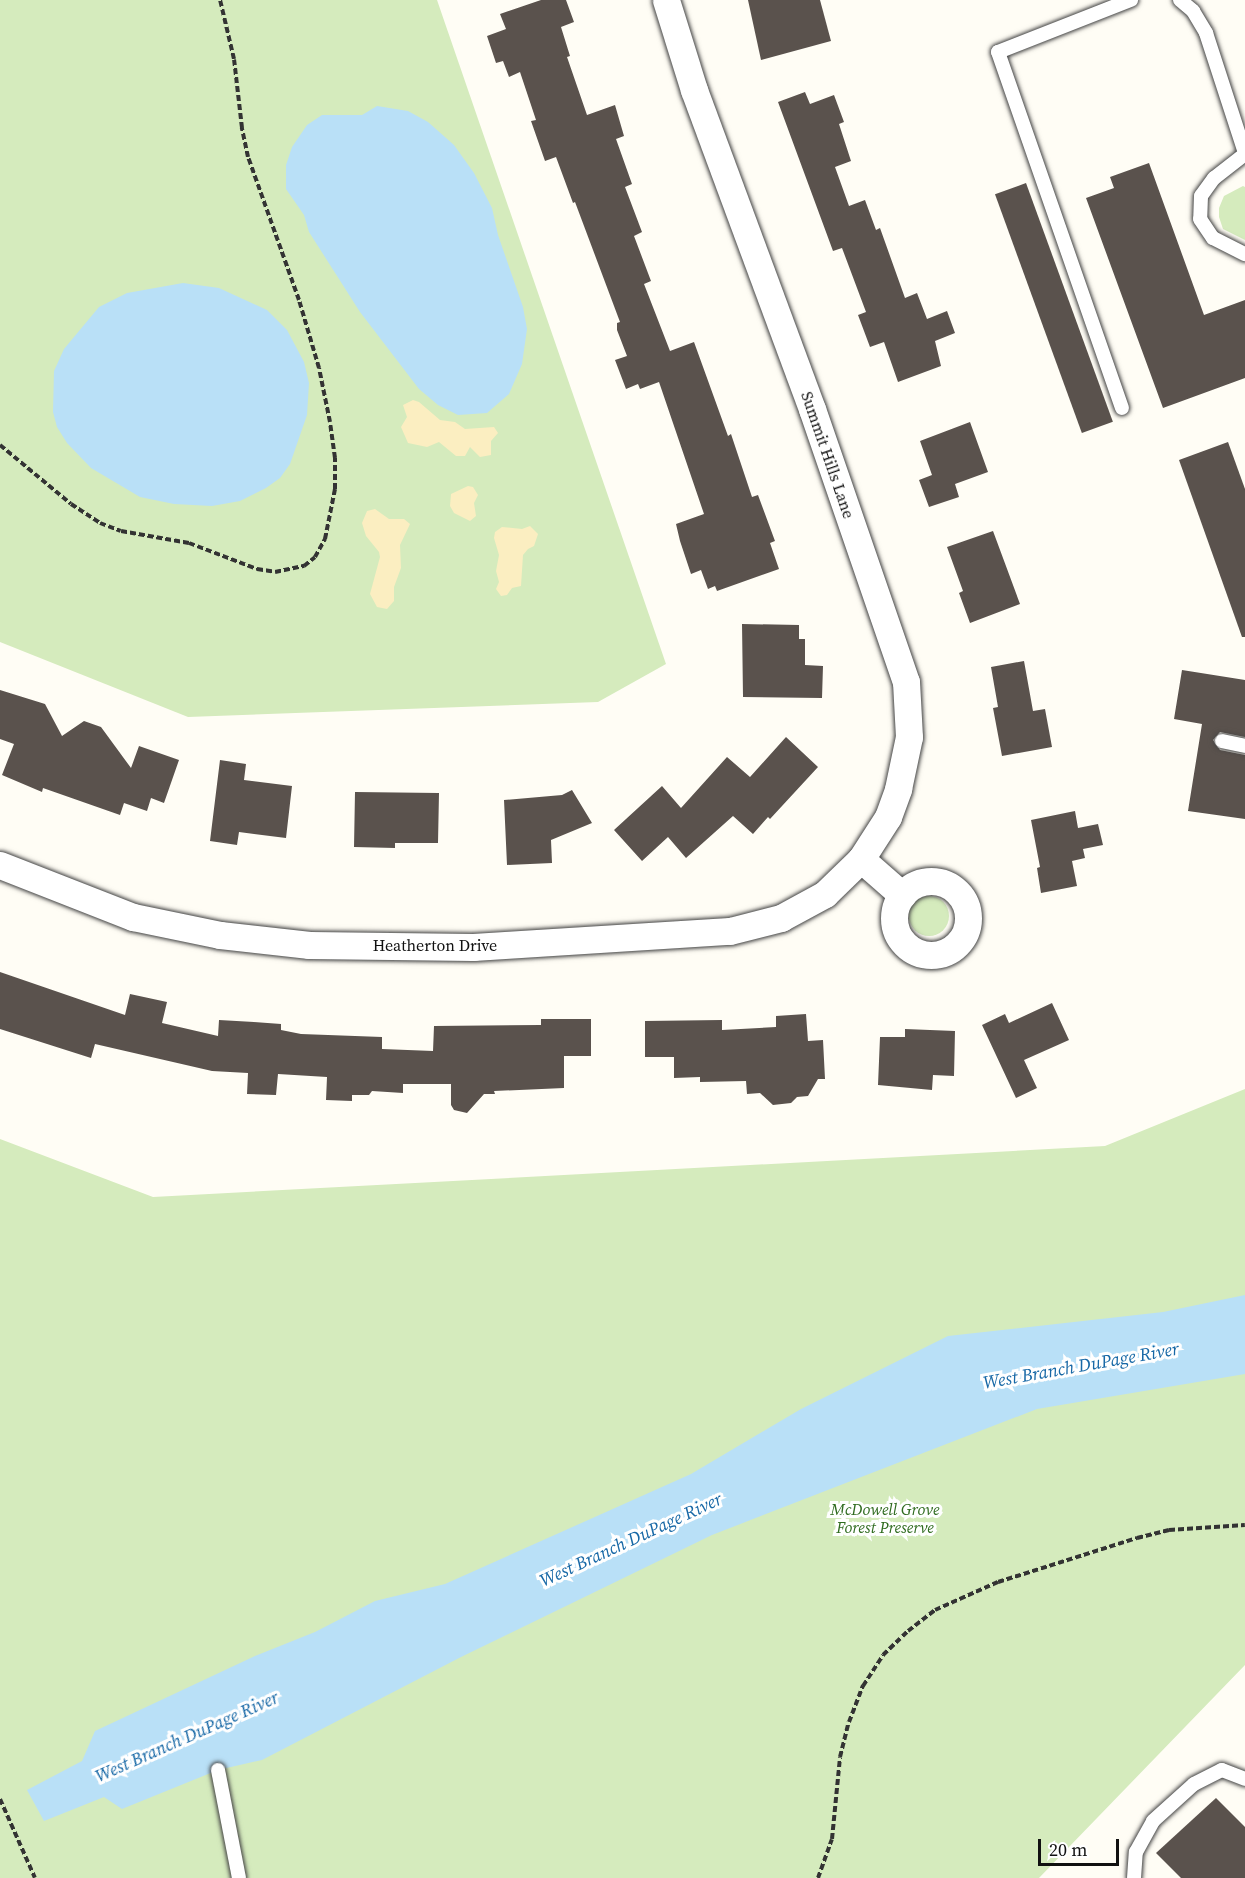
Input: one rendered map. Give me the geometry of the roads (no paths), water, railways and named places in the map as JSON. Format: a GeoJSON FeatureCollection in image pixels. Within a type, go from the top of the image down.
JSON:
{"type":"FeatureCollection","features":[{"type":"Feature","properties":{"kind":"street","name":"Summit Hills Lane"},"geometry":{"type":"LineString","coordinates":[[666,0],[694,90],[812,408],[906,682],[909,737],[898,789],[888,817],[861,860]]}},
{"type":"Feature","properties":{"kind":"street","name":"Heatherton Drive"},"geometry":{"type":"LineString","coordinates":[[0,866],[133,917],[220,934],[309,945],[473,947],[730,931],[781,918],[825,894],[861,860]]}},
{"type":"Feature","properties":{"kind":"street"},"geometry":{"type":"LineString","coordinates":[[861,860],[902,895]]}},
{"type":"Feature","properties":{"kind":"lane"},"geometry":{"type":"LineString","coordinates":[[1122,408],[998,52],[1131,0]]}},
{"type":"Feature","properties":{"kind":"lane"},"geometry":{"type":"LineString","coordinates":[[1180,0],[1193,11],[1206,33],[1245,154],[1214,178],[1201,196],[1200,219],[1213,238],[1245,254]]}},
{"type":"Feature","properties":{"kind":"lane"},"geometry":{"type":"LineString","coordinates":[[1222,741],[1245,746]]}},
{"type":"Feature","properties":{"kind":"lane"},"geometry":{"type":"LineString","coordinates":[[218,1770],[239,1878]]}},
{"type":"Feature","properties":{"kind":"lane"},"geometry":{"type":"LineString","coordinates":[[1134,1878],[1136,1852],[1153,1821],[1194,1784],[1222,1770],[1245,1779]]}},
{"type":"Feature","properties":{"kind":"water"},"geometry":{"type":"Polygon","coordinates":[[[377,106],[408,111],[428,122],[454,145],[474,173],[492,208],[498,235],[523,307],[527,329],[522,364],[509,394],[487,413],[458,415],[438,405],[419,389],[360,312],[309,232],[304,215],[286,189],[286,165],[292,147],[307,125],[322,115],[362,115],[377,106]]]}},
{"type":"Feature","properties":{"kind":"water"},"geometry":{"type":"Polygon","coordinates":[[[183,283],[219,288],[267,310],[287,330],[304,362],[309,383],[307,415],[290,464],[280,478],[240,501],[212,506],[174,504],[140,497],[91,468],[67,443],[57,427],[53,412],[54,371],[64,349],[99,307],[127,293],[183,283]]]}},
{"type":"Feature","properties":{"kind":"water","name":"West Branch DuPage River"},"geometry":{"type":"Polygon","coordinates":[[[1245,1295],[1245,1374],[1037,1409],[712,1535],[461,1657],[262,1760],[218,1770],[122,1809],[104,1797],[44,1821],[27,1790],[82,1761],[95,1731],[255,1656],[315,1632],[375,1601],[445,1584],[691,1474],[801,1409],[948,1336],[1163,1312],[1245,1295]]]}},
{"type":"Feature","properties":{"kind":"park label","name":"McDowell Grove Forest Preserve"},"geometry":{"type":"Point","coordinates":[885,1518]}}]}
